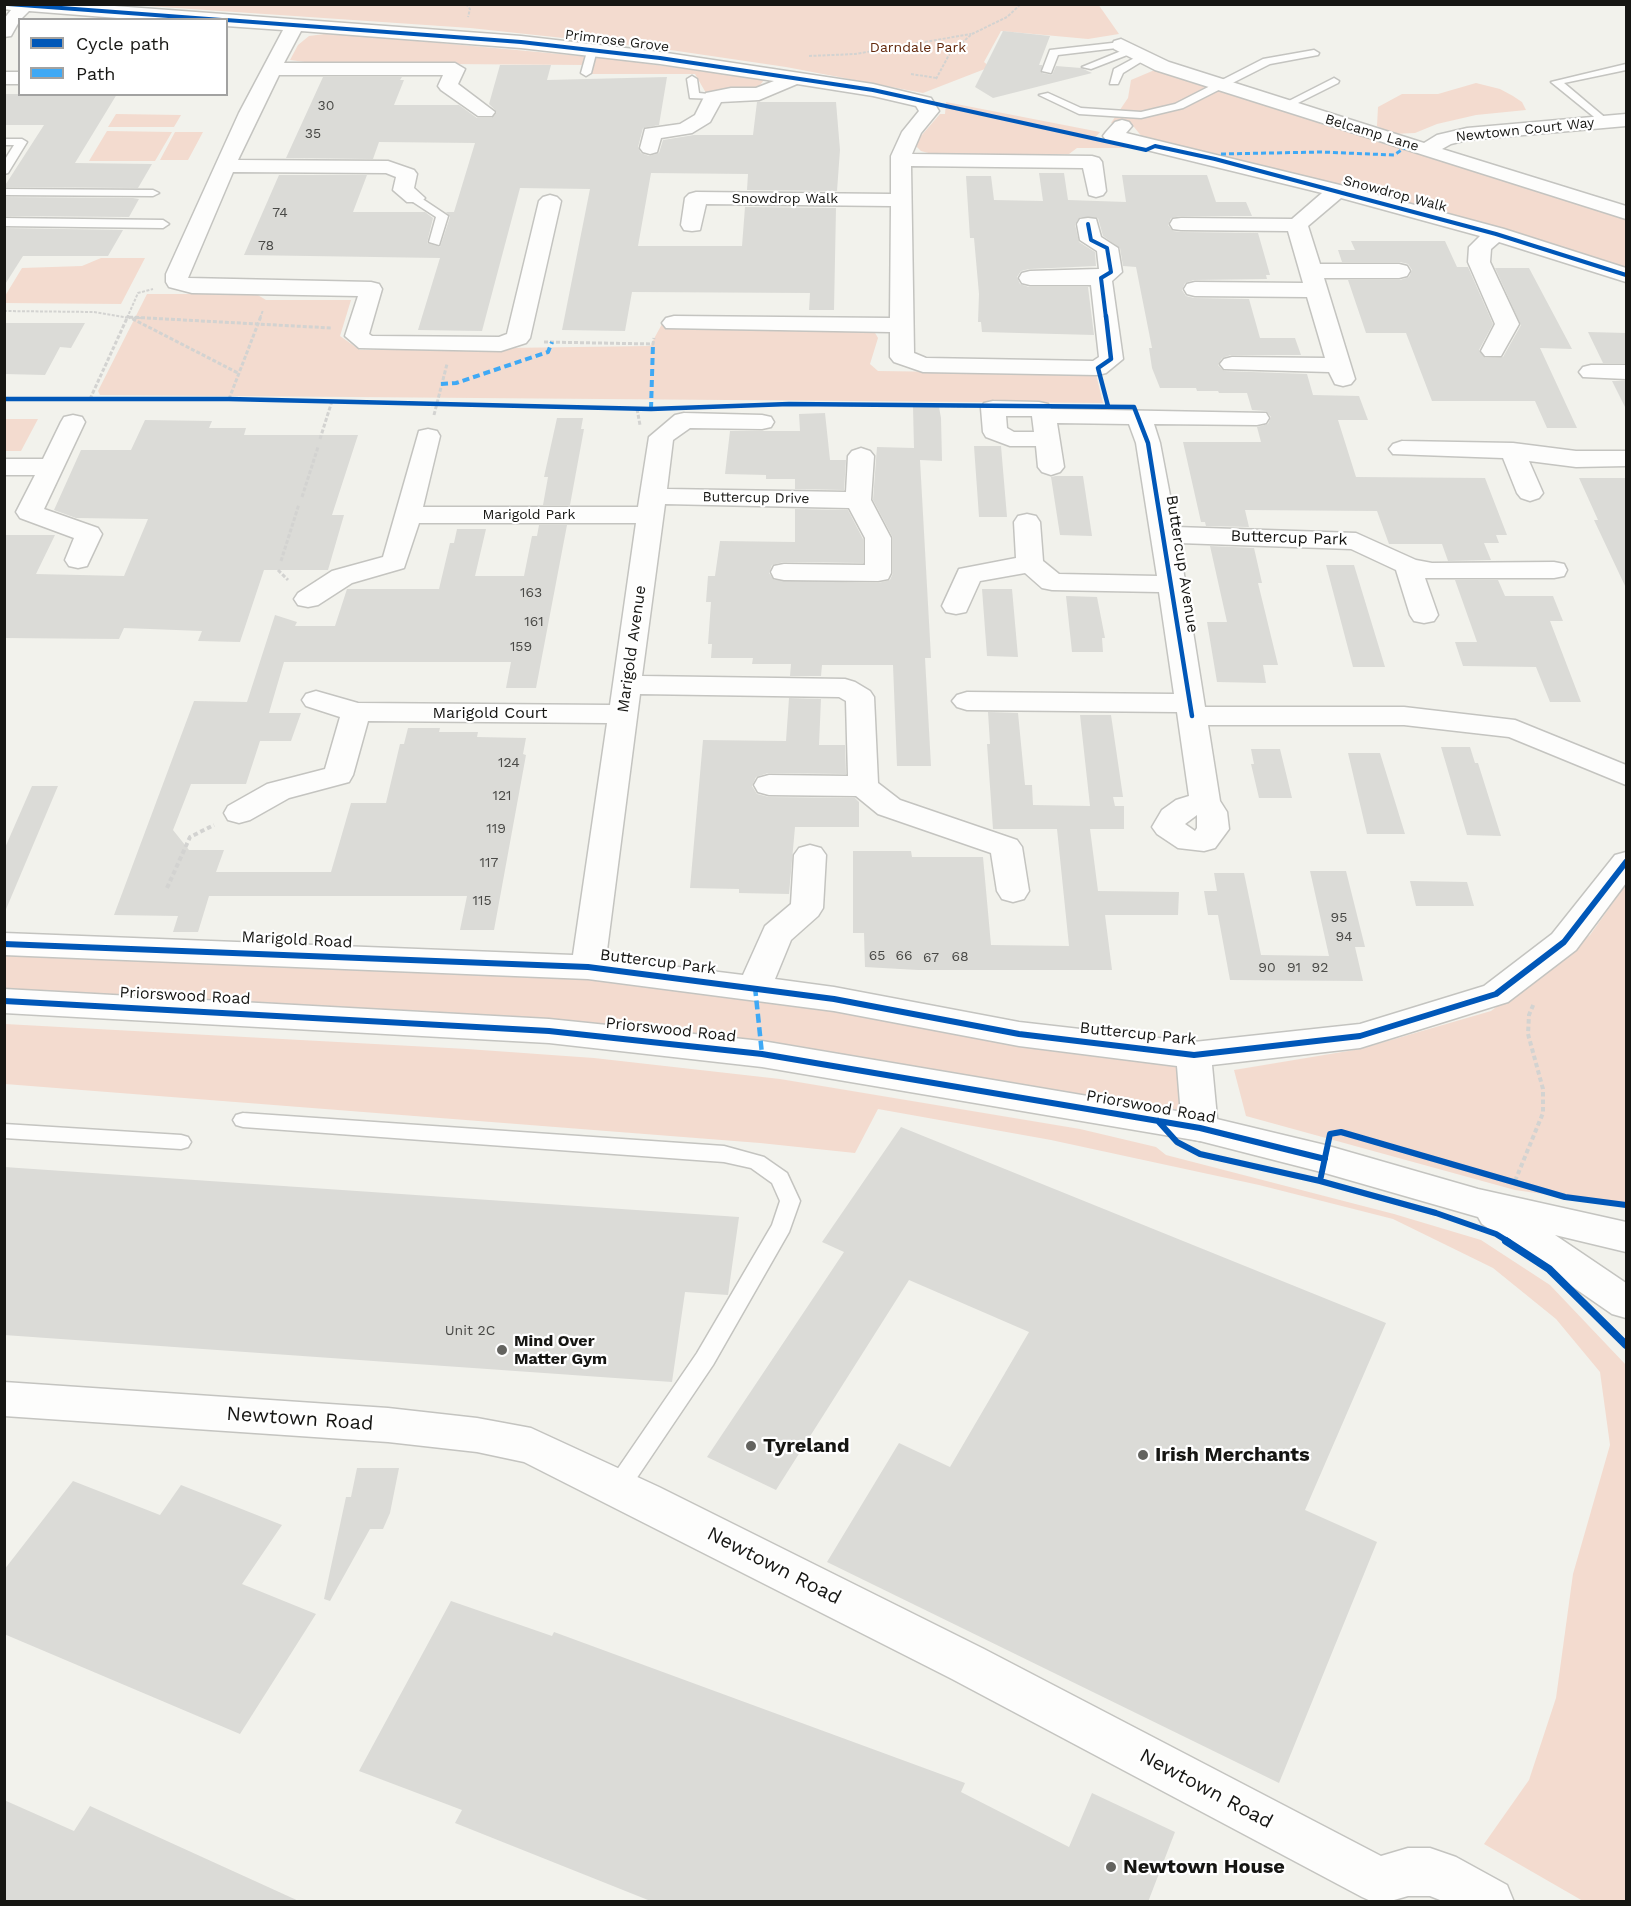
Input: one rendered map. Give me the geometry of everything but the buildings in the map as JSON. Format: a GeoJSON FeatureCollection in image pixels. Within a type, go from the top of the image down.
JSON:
{"type":"FeatureCollection","features":[{"type":"Feature","properties":{"kind":"street"},"geometry":{"type":"LineString","coordinates":[[4,32],[15,5],[194,18]]}},
{"type":"Feature","properties":{"kind":"street","name":"Primrose Grove"},"geometry":{"type":"LineString","coordinates":[[228,20],[514,41],[592,50],[873,90],[926,106]]}},
{"type":"Feature","properties":{"kind":"street"},"geometry":{"type":"LineString","coordinates":[[295,25],[271,69],[225,166],[177,274],[177,282],[192,286],[371,289],[357,336],[367,343],[501,344],[518,338],[550,201]]}},
{"type":"Feature","properties":{"kind":"street","name":"Belcamp Lane"},"geometry":{"type":"LineString","coordinates":[[1132,51],[1218,85],[1626,213]]}},
{"type":"Feature","properties":{"kind":"street"},"geometry":{"type":"LineString","coordinates":[[271,69],[455,69],[448,86],[484,112]]}},
{"type":"Feature","properties":{"kind":"street"},"geometry":{"type":"LineString","coordinates":[[651,148],[652,133],[685,129],[703,118],[713,97],[731,94],[759,94],[795,78]]}},
{"type":"Feature","properties":{"kind":"street"},"geometry":{"type":"LineString","coordinates":[[926,106],[901,160],[902,357],[923,365],[1098,368],[1111,359],[1101,278]]}},
{"type":"Feature","properties":{"kind":"street","name":"Newtown Court Way"},"geometry":{"type":"LineString","coordinates":[[1427,150],[1444,139],[1467,134],[1626,120]]}},
{"type":"Feature","properties":{"kind":"street","name":"Snowdrop Walk"},"geometry":{"type":"LineString","coordinates":[[1122,126],[1113,136],[1337,190],[1496,234],[1626,275]]}},
{"type":"Feature","properties":{"kind":"street"},"geometry":{"type":"LineString","coordinates":[[901,160],[1090,150],[1096,191]]}},
{"type":"Feature","properties":{"kind":"street"},"geometry":{"type":"LineString","coordinates":[[225,166],[388,167],[407,174],[403,190],[414,198]]}},
{"type":"Feature","properties":{"kind":"street","name":"Snowdrop Walk"},"geometry":{"type":"LineString","coordinates":[[1297,225],[1337,190]]}},
{"type":"Feature","properties":{"kind":"street","name":"Snowdrop Walk"},"geometry":{"type":"LineString","coordinates":[[692,225],[696,198],[901,200]]}},
{"type":"Feature","properties":{"kind":"street"},"geometry":{"type":"LineString","coordinates":[[1030,278],[1101,278],[1111,272],[1107,248],[1091,240],[1088,224]]}},
{"type":"Feature","properties":{"kind":"street"},"geometry":{"type":"LineString","coordinates":[[1181,224],[1297,225],[1341,372],[1232,364]]}},
{"type":"Feature","properties":{"kind":"street"},"geometry":{"type":"LineString","coordinates":[[1493,351],[1507,324],[1479,262],[1480,247],[1496,234]]}},
{"type":"Feature","properties":{"kind":"street"},"geometry":{"type":"LineString","coordinates":[[1195,289],[1314,281],[1399,271]]}},
{"type":"Feature","properties":{"kind":"street"},"geometry":{"type":"LineString","coordinates":[[674,323],[901,325]]}},
{"type":"Feature","properties":{"kind":"street"},"geometry":{"type":"LineString","coordinates":[[1591,372],[1626,372]]}},
{"type":"Feature","properties":{"kind":"street","name":"Marigold Avenue"},"geometry":{"type":"LineString","coordinates":[[588,967],[661,437],[684,420],[764,413]]}},
{"type":"Feature","properties":{"kind":"street"},"geometry":{"type":"LineString","coordinates":[[1051,467],[1046,428],[1139,417],[1257,418]]}},
{"type":"Feature","properties":{"kind":"street","name":"Buttercup Avenue"},"geometry":{"type":"LineString","coordinates":[[1139,417],[1148,443],[1164,535],[1205,802]]}},
{"type":"Feature","properties":{"kind":"street"},"geometry":{"type":"LineString","coordinates":[[73,422],[29,512],[89,534],[78,560]]}},
{"type":"Feature","properties":{"kind":"street"},"geometry":{"type":"LineString","coordinates":[[308,599],[342,577],[395,562],[428,436]]}},
{"type":"Feature","properties":{"kind":"street"},"geometry":{"type":"LineString","coordinates":[[1402,449],[1513,451],[1576,459],[1626,459]]}},
{"type":"Feature","properties":{"kind":"street"},"geometry":{"type":"LineString","coordinates":[[1513,451],[1530,493]]}},
{"type":"Feature","properties":{"kind":"street"},"geometry":{"type":"LineString","coordinates":[[784,572],[878,573],[878,538],[858,500],[861,456]]}},
{"type":"Feature","properties":{"kind":"street"},"geometry":{"type":"LineString","coordinates":[[4,467],[52,467]]}},
{"type":"Feature","properties":{"kind":"street","name":"Buttercup Drive"},"geometry":{"type":"LineString","coordinates":[[652,506],[858,500]]}},
{"type":"Feature","properties":{"kind":"street","name":"Marigold Park"},"geometry":{"type":"LineString","coordinates":[[408,515],[652,506]]}},
{"type":"Feature","properties":{"kind":"street"},"geometry":{"type":"LineString","coordinates":[[1027,522],[1030,564],[1052,582],[1172,584]]}},
{"type":"Feature","properties":{"kind":"street","name":"Buttercup Park"},"geometry":{"type":"LineString","coordinates":[[1164,535],[1324,538],[1356,541],[1408,566],[1432,571],[1554,570]]}},
{"type":"Feature","properties":{"kind":"street"},"geometry":{"type":"LineString","coordinates":[[956,606],[969,575],[1030,564]]}},
{"type":"Feature","properties":{"kind":"street"},"geometry":{"type":"LineString","coordinates":[[1408,566],[1424,615]]}},
{"type":"Feature","properties":{"kind":"street"},"geometry":{"type":"LineString","coordinates":[[628,685],[844,688],[860,696],[863,786]]}},
{"type":"Feature","properties":{"kind":"street","name":"Marigold Court"},"geometry":{"type":"LineString","coordinates":[[316,700],[357,712],[623,714]]}},
{"type":"Feature","properties":{"kind":"street"},"geometry":{"type":"LineString","coordinates":[[967,701],[1404,716],[1515,729],[1626,776]]}},
{"type":"Feature","properties":{"kind":"street"},"geometry":{"type":"LineString","coordinates":[[239,813],[278,791],[338,775],[357,712]]}},
{"type":"Feature","properties":{"kind":"street"},"geometry":{"type":"LineString","coordinates":[[769,785],[863,786],[889,807],[1006,847],[1013,891]]}},
{"type":"Feature","properties":{"kind":"street"},"geometry":{"type":"LineString","coordinates":[[755,987],[777,934],[807,908],[810,855]]}},
{"type":"Feature","properties":{"kind":"street","name":"Buttercup Park"},"geometry":{"type":"LineString","coordinates":[[588,967],[755,987],[1019,1034],[1194,1055],[1360,1036],[1496,994],[1564,942],[1626,862]]}},
{"type":"Feature","properties":{"kind":"street","name":"Marigold Road"},"geometry":{"type":"LineString","coordinates":[[4,944],[588,967]]}},
{"type":"Feature","properties":{"kind":"street","name":"Priorswood Road"},"geometry":{"type":"LineString","coordinates":[[4,1001],[549,1031],[762,1054],[1200,1128],[1324,1159],[1491,1191],[1626,1237]]}},
{"type":"Feature","properties":{"kind":"street","name":"Buttercup Park"},"geometry":{"type":"LineString","coordinates":[[1194,1055],[1200,1128]]}},
{"type":"Feature","properties":{"kind":"street","name":"Priorswood Road"},"geometry":{"type":"LineString","coordinates":[[1491,1191],[1626,1303]]}},
{"type":"Feature","properties":{"kind":"street","name":"Newtown Road"},"geometry":{"type":"LineString","coordinates":[[4,1399],[388,1425],[477,1435],[531,1446],[618,1487],[968,1664],[1374,1891],[1408,1872],[1430,1872],[1456,1881],[1490,1902]]}},
{"type":"Feature","properties":{"kind":"lane","name":"Primrose Grove"},"geometry":{"type":"LineString","coordinates":[[586,73],[592,50]]}},
{"type":"Feature","properties":{"kind":"lane"},"geometry":{"type":"LineString","coordinates":[[1087,66],[1132,51]]}},
{"type":"Feature","properties":{"kind":"lane"},"geometry":{"type":"LineString","coordinates":[[1047,71],[1054,52],[1132,51]]}},
{"type":"Feature","properties":{"kind":"lane"},"geometry":{"type":"LineString","coordinates":[[1114,82],[1118,71],[1132,51]]}},
{"type":"Feature","properties":{"kind":"lane"},"geometry":{"type":"LineString","coordinates":[[1044,95],[1079,111],[1141,115],[1179,106],[1267,61],[1314,53]]}},
{"type":"Feature","properties":{"kind":"lane"},"geometry":{"type":"LineString","coordinates":[[1604,122],[1556,82],[1626,67]]}},
{"type":"Feature","properties":{"kind":"lane"},"geometry":{"type":"LineString","coordinates":[[692,79],[694,96],[713,97]]}},
{"type":"Feature","properties":{"kind":"lane"},"geometry":{"type":"LineString","coordinates":[[1284,106],[1334,81]]}},
{"type":"Feature","properties":{"kind":"lane"},"geometry":{"type":"LineString","coordinates":[[4,142],[22,142],[4,171]]}},
{"type":"Feature","properties":{"kind":"lane"},"geometry":{"type":"LineString","coordinates":[[4,192],[153,193]]}},
{"type":"Feature","properties":{"kind":"lane"},"geometry":{"type":"LineString","coordinates":[[414,198],[442,216],[435,242]]}},
{"type":"Feature","properties":{"kind":"lane"},"geometry":{"type":"LineString","coordinates":[[4,222],[163,224]]}},
{"type":"Feature","properties":{"kind":"lane"},"geometry":{"type":"LineString","coordinates":[[243,1120],[724,1154],[757,1162],[780,1178],[790,1201],[782,1226],[705,1359],[618,1487]]}},
{"type":"Feature","properties":{"kind":"lane"},"geometry":{"type":"LineString","coordinates":[[4,1131],[181,1142]]}},
{"type":"Feature","properties":{"kind":"path"},"geometry":{"type":"LineString","coordinates":[[466,4],[470,9],[468,20]]}},
{"type":"Feature","properties":{"kind":"path"},"geometry":{"type":"LineString","coordinates":[[807,56],[855,54],[972,34],[1007,17],[1021,4]]}},
{"type":"Feature","properties":{"kind":"path"},"geometry":{"type":"LineString","coordinates":[[972,34],[951,53],[926,106],[1090,150]]}},
{"type":"Feature","properties":{"kind":"path"},"geometry":{"type":"LineString","coordinates":[[90,399],[138,293],[177,282]]}},
{"type":"Feature","properties":{"kind":"path"},"geometry":{"type":"LineString","coordinates":[[229,399],[272,287]]}},
{"type":"Feature","properties":{"kind":"path"},"geometry":{"type":"LineString","coordinates":[[4,311],[94,312],[127,316],[359,329]]}},
{"type":"Feature","properties":{"kind":"path"},"geometry":{"type":"LineString","coordinates":[[127,316],[238,373]]}},
{"type":"Feature","properties":{"kind":"path"},"geometry":{"type":"LineString","coordinates":[[518,338],[530,341],[653,344],[656,331],[674,323]]}},
{"type":"Feature","properties":{"kind":"path"},"geometry":{"type":"LineString","coordinates":[[428,436],[453,344]]}},
{"type":"Feature","properties":{"kind":"path"},"geometry":{"type":"LineString","coordinates":[[4,399],[229,399],[663,409]]}},
{"type":"Feature","properties":{"kind":"path"},"geometry":{"type":"LineString","coordinates":[[320,439],[332,401]]}},
{"type":"Feature","properties":{"kind":"path"},"geometry":{"type":"LineString","coordinates":[[764,413],[974,406]]}},
{"type":"Feature","properties":{"kind":"path"},"geometry":{"type":"LineString","coordinates":[[637,409],[640,425]]}},
{"type":"Feature","properties":{"kind":"path"},"geometry":{"type":"LineString","coordinates":[[302,497],[318,447]]}},
{"type":"Feature","properties":{"kind":"path"},"geometry":{"type":"LineString","coordinates":[[281,561],[299,504]]}},
{"type":"Feature","properties":{"kind":"path"},"geometry":{"type":"LineString","coordinates":[[167,888],[190,837],[239,813]]}},
{"type":"Feature","properties":{"kind":"path"},"geometry":{"type":"LineString","coordinates":[[1491,1191],[1514,1182],[1543,1113],[1543,1089],[1528,1034],[1528,1015],[1553,962],[1544,957]]}},
{"type":"Feature","properties":{"kind":"green space","name":"Darndale Park"},"geometry":{"type":"Polygon","coordinates":[[[1098,4],[1119,34],[1088,39],[1001,31],[984,62],[990,67],[923,93],[786,67],[657,48],[470,28],[133,5],[1098,4]]]}},
{"type":"Feature","properties":{"kind":"green space"},"geometry":{"type":"Polygon","coordinates":[[[332,33],[614,59],[764,80],[757,89],[732,88],[706,93],[695,74],[585,74],[584,65],[312,63],[290,60],[298,45],[309,36],[332,33]]]}},
{"type":"Feature","properties":{"kind":"green space"},"geometry":{"type":"Polygon","coordinates":[[[1157,69],[1626,217],[1626,269],[1319,179],[1143,138],[1134,127],[1111,123],[1128,98],[1131,80],[1157,69]]]}},
{"type":"Feature","properties":{"kind":"green space"},"geometry":{"type":"Polygon","coordinates":[[[1476,83],[1500,89],[1513,96],[1522,102],[1526,110],[1476,115],[1437,124],[1415,133],[1392,134],[1377,126],[1378,107],[1402,94],[1438,94],[1476,83]]]}},
{"type":"Feature","properties":{"kind":"green space"},"geometry":{"type":"Polygon","coordinates":[[[946,102],[1100,132],[1094,139],[1138,148],[1077,148],[1069,154],[932,154],[921,151],[914,144],[940,114],[945,114],[946,102]]]}},
{"type":"Feature","properties":{"kind":"green space"},"geometry":{"type":"Polygon","coordinates":[[[116,114],[181,115],[174,127],[108,127],[116,114]]]}},
{"type":"Feature","properties":{"kind":"green space"},"geometry":{"type":"Polygon","coordinates":[[[107,131],[172,132],[155,161],[89,161],[107,131]]]}},
{"type":"Feature","properties":{"kind":"green space"},"geometry":{"type":"Polygon","coordinates":[[[175,132],[203,132],[188,160],[160,160],[175,132]]]}},
{"type":"Feature","properties":{"kind":"green space"},"geometry":{"type":"Polygon","coordinates":[[[101,258],[145,258],[121,304],[5,303],[5,296],[22,268],[82,266],[101,258]]]}},
{"type":"Feature","properties":{"kind":"green space"},"geometry":{"type":"Polygon","coordinates":[[[147,294],[256,294],[266,300],[351,300],[340,336],[360,350],[650,346],[662,324],[853,326],[874,331],[878,338],[870,364],[878,371],[1096,374],[1103,403],[100,395],[98,391],[147,294]]]}},
{"type":"Feature","properties":{"kind":"green space"},"geometry":{"type":"Polygon","coordinates":[[[5,419],[38,419],[21,451],[5,451],[5,419]]]}},
{"type":"Feature","properties":{"kind":"green space"},"geometry":{"type":"Polygon","coordinates":[[[1626,884],[1626,1206],[1515,1190],[1246,1116],[1234,1070],[1360,1049],[1491,1011],[1590,935],[1626,884]]]}},
{"type":"Feature","properties":{"kind":"green space"},"geometry":{"type":"Polygon","coordinates":[[[5,944],[588,967],[1194,1055],[1200,1128],[763,1053],[5,1001],[5,944]]]}},
{"type":"Feature","properties":{"kind":"green space"},"geometry":{"type":"Polygon","coordinates":[[[5,1024],[594,1058],[780,1079],[1080,1129],[1156,1147],[1166,1155],[1394,1214],[1481,1240],[1550,1285],[1626,1365],[1626,1901],[1583,1901],[1484,1844],[1529,1780],[1556,1698],[1573,1574],[1610,1445],[1600,1372],[1556,1319],[1493,1268],[1393,1219],[1259,1185],[1051,1140],[878,1109],[855,1153],[760,1143],[5,1084],[5,1024]]]}},
{"type":"Feature","properties":{"kind":"marked path"},"geometry":{"type":"LineString","coordinates":[[1221,154],[1321,152],[1394,155],[1409,145]]}},
{"type":"Feature","properties":{"kind":"marked path"},"geometry":{"type":"LineString","coordinates":[[441,384],[456,383],[548,352],[552,342]]}},
{"type":"Feature","properties":{"kind":"marked path"},"geometry":{"type":"LineString","coordinates":[[651,409],[653,344]]}},
{"type":"Feature","properties":{"kind":"marked path"},"geometry":{"type":"LineString","coordinates":[[755,987],[762,1054]]}},
{"type":"Feature","properties":{"kind":"cycle path"},"geometry":{"type":"LineString","coordinates":[[8,4],[195,18]]}},
{"type":"Feature","properties":{"kind":"cycle path"},"geometry":{"type":"LineString","coordinates":[[228,20],[521,42],[660,58],[873,90],[1146,150],[1155,146],[1215,159],[1496,234],[1626,275]]}},
{"type":"Feature","properties":{"kind":"cycle path"},"geometry":{"type":"LineString","coordinates":[[1088,224],[1091,240],[1107,248],[1111,272],[1101,278],[1111,359],[1098,368],[1108,406]]}},
{"type":"Feature","properties":{"kind":"cycle path"},"geometry":{"type":"LineString","coordinates":[[4,399],[229,399],[651,409],[789,404],[1134,407],[1148,443],[1192,716]]}},
{"type":"Feature","properties":{"kind":"cycle path"},"geometry":{"type":"LineString","coordinates":[[4,944],[588,967],[834,999],[1019,1034],[1194,1055],[1360,1036],[1496,994],[1564,942],[1626,862]]}},
{"type":"Feature","properties":{"kind":"cycle path"},"geometry":{"type":"LineString","coordinates":[[4,1001],[549,1031],[762,1054],[1200,1128],[1325,1159]]}},
{"type":"Feature","properties":{"kind":"cycle path"},"geometry":{"type":"LineString","coordinates":[[1158,1121],[1177,1142],[1200,1154],[1320,1181]]}},
{"type":"Feature","properties":{"kind":"cycle path"},"geometry":{"type":"LineString","coordinates":[[1626,1205],[1565,1197],[1341,1132],[1330,1134],[1320,1181],[1436,1213],[1496,1234],[1549,1269],[1626,1345]]}},
{"type":"Feature","properties":{"kind":"place","name":"Mind Over Matter Gym"},"geometry":{"type":"Point","coordinates":[502,1350]}},
{"type":"Feature","properties":{"kind":"place","name":"Tyreland"},"geometry":{"type":"Point","coordinates":[751,1446]}},
{"type":"Feature","properties":{"kind":"place","name":"Irish Merchants"},"geometry":{"type":"Point","coordinates":[1143,1455]}},
{"type":"Feature","properties":{"kind":"place","name":"Newtown House"},"geometry":{"type":"Point","coordinates":[1111,1867]}}]}
